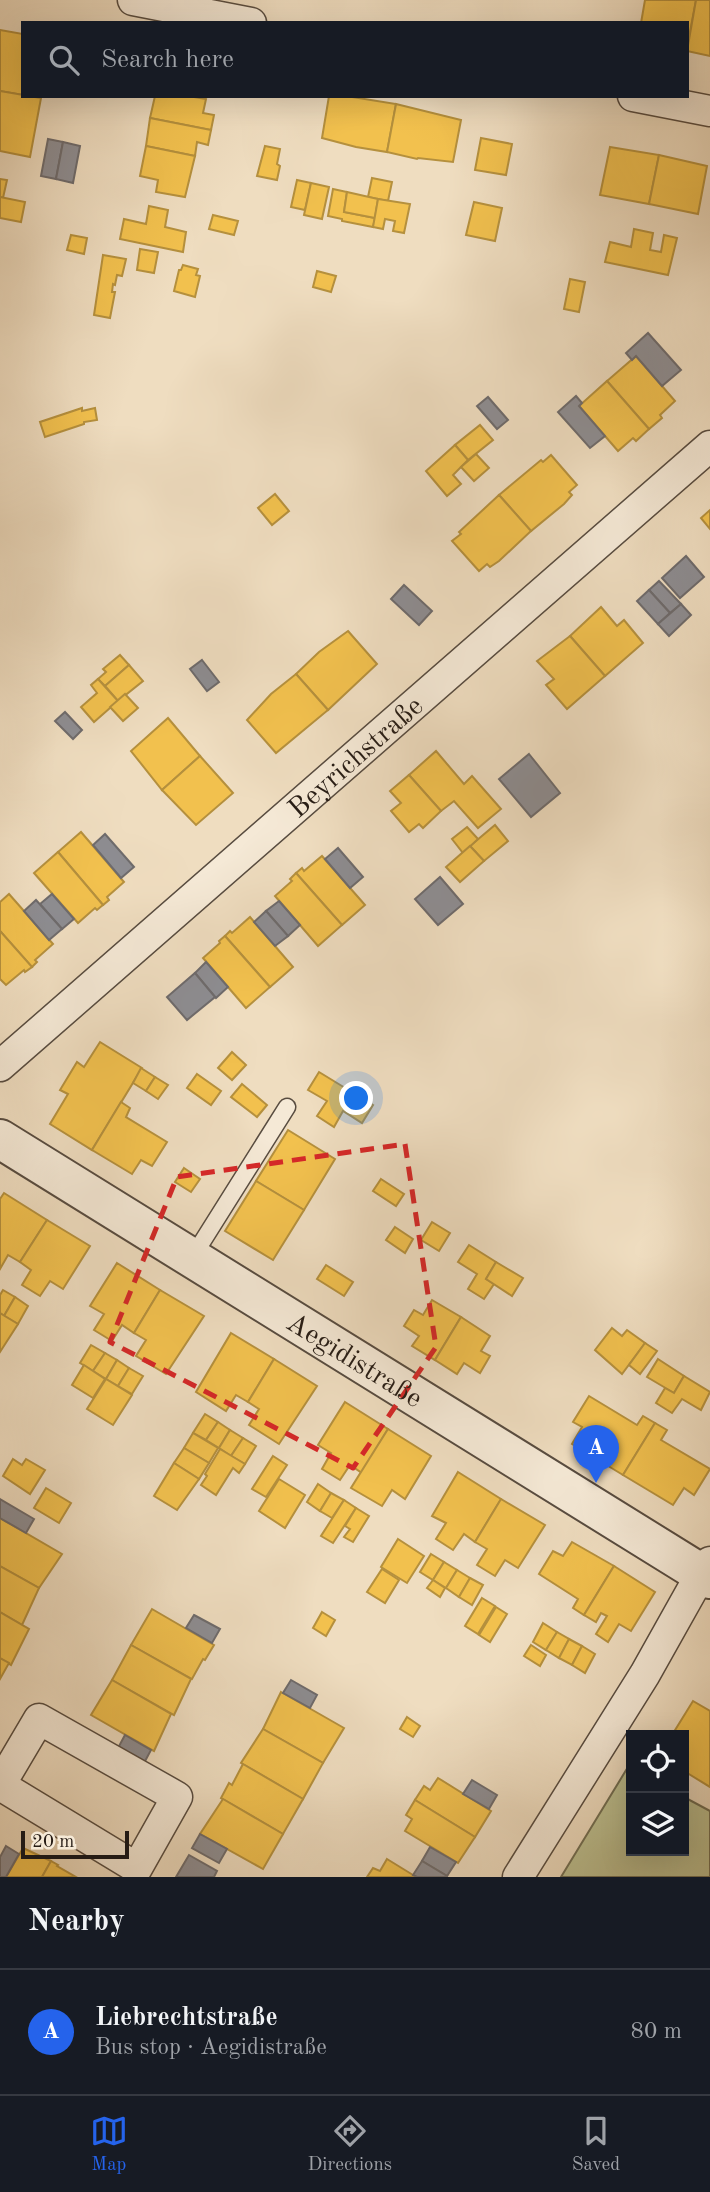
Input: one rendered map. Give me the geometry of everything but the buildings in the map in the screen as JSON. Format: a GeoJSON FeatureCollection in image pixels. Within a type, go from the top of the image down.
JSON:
{"type":"FeatureCollection","features":[{"type":"Feature","properties":{"kind":"street"},"geometry":{"type":"LineString","coordinates":[[133,0],[241,21]]}},
{"type":"Feature","properties":{"kind":"street"},"geometry":{"type":"LineString","coordinates":[[642,98],[710,111]]}},
{"type":"Feature","properties":{"kind":"street","name":"Beyrichstraße"},"geometry":{"type":"LineString","coordinates":[[0,1066],[710,446]]}},
{"type":"Feature","properties":{"kind":"street","name":"Aegidistraße"},"geometry":{"type":"LineString","coordinates":[[0,1139],[707,1572]]}},
{"type":"Feature","properties":{"kind":"street"},"geometry":{"type":"LineString","coordinates":[[518,1877],[707,1572]]}},
{"type":"Feature","properties":{"kind":"street"},"geometry":{"type":"LineString","coordinates":[[39,1718],[177,1797],[137,1868],[0,1785],[39,1718]]}},
{"type":"Feature","properties":{"kind":"lane"},"geometry":{"type":"LineString","coordinates":[[192,1258],[287,1107]]}},
{"type":"Feature","properties":{"kind":"highlighted area"},"geometry":{"type":"Polygon","coordinates":[[[405,1144],[436,1347],[353,1468],[110,1342],[177,1177],[405,1144]]]}},
{"type":"Feature","properties":{"kind":"green space"},"geometry":{"type":"Polygon","coordinates":[[[626,1770],[626,1856],[689,1856],[689,1800],[710,1811],[710,1877],[561,1877],[626,1770]]]}},
{"type":"Feature","properties":{"kind":"place","name":"Liebrechtstraße"},"geometry":{"type":"Point","coordinates":[596,1483]}}]}
